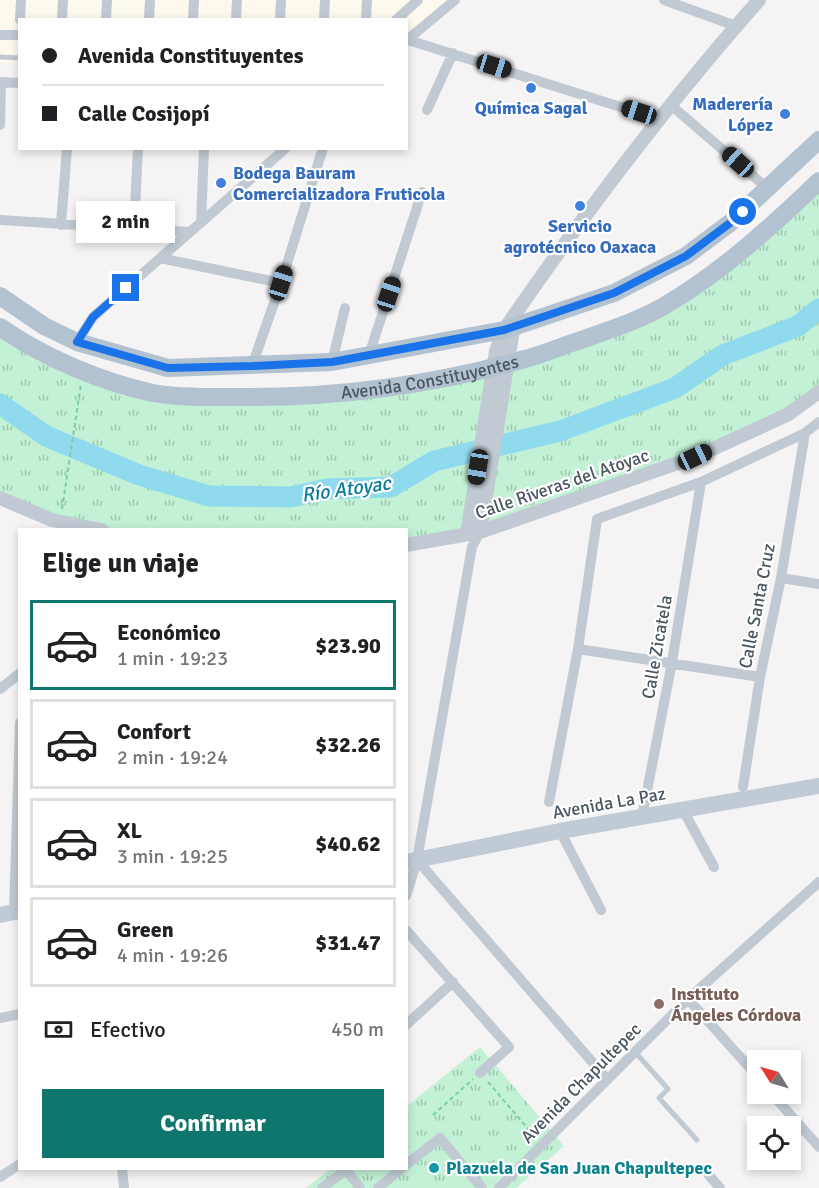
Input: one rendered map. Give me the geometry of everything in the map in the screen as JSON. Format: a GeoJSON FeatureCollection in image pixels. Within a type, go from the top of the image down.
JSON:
{"type":"FeatureCollection","features":[{"type":"Feature","properties":{"kind":"main road","name":"Avenida Constituyentes"},"geometry":{"type":"LineString","coordinates":[[0,296],[44,326],[77,342],[168,368],[332,362],[369,355],[511,323],[614,293],[686,256],[730,223],[819,140]]}},
{"type":"Feature","properties":{"kind":"main road","name":"Avenida Constituyentes"},"geometry":{"type":"LineString","coordinates":[[0,327],[27,345],[99,377],[154,393],[212,397],[347,394],[445,378],[526,359],[616,327],[663,306],[720,269],[773,225],[819,181]]}},
{"type":"Feature","properties":{"kind":"main road","name":"Avenida La Paz"},"geometry":{"type":"LineString","coordinates":[[412,861],[560,831],[819,786]]}},
{"type":"Feature","properties":{"kind":"street"},"geometry":{"type":"LineString","coordinates":[[20,18],[21,0]]}},
{"type":"Feature","properties":{"kind":"street"},"geometry":{"type":"LineString","coordinates":[[63,0],[63,18]]}},
{"type":"Feature","properties":{"kind":"street"},"geometry":{"type":"LineString","coordinates":[[106,18],[107,0]]}},
{"type":"Feature","properties":{"kind":"street"},"geometry":{"type":"LineString","coordinates":[[149,18],[150,0]]}},
{"type":"Feature","properties":{"kind":"street"},"geometry":{"type":"LineString","coordinates":[[193,18],[194,0]]}},
{"type":"Feature","properties":{"kind":"street"},"geometry":{"type":"LineString","coordinates":[[236,18],[237,0]]}},
{"type":"Feature","properties":{"kind":"street"},"geometry":{"type":"LineString","coordinates":[[280,18],[281,0]]}},
{"type":"Feature","properties":{"kind":"street"},"geometry":{"type":"LineString","coordinates":[[324,18],[325,0]]}},
{"type":"Feature","properties":{"kind":"street"},"geometry":{"type":"LineString","coordinates":[[366,18],[367,0]]}},
{"type":"Feature","properties":{"kind":"street"},"geometry":{"type":"LineString","coordinates":[[398,18],[418,0]]}},
{"type":"Feature","properties":{"kind":"street"},"geometry":{"type":"LineString","coordinates":[[408,39],[454,0]]}},
{"type":"Feature","properties":{"kind":"street"},"geometry":{"type":"LineString","coordinates":[[664,0],[736,26]]}},
{"type":"Feature","properties":{"kind":"street"},"geometry":{"type":"LineString","coordinates":[[408,884],[473,538],[502,350],[511,323],[586,213],[659,118],[672,106],[759,0]]}},
{"type":"Feature","properties":{"kind":"street"},"geometry":{"type":"LineString","coordinates":[[0,35],[18,35]]}},
{"type":"Feature","properties":{"kind":"street"},"geometry":{"type":"LineString","coordinates":[[408,40],[659,118]]}},
{"type":"Feature","properties":{"kind":"street"},"geometry":{"type":"LineString","coordinates":[[427,111],[453,53]]}},
{"type":"Feature","properties":{"kind":"street"},"geometry":{"type":"LineString","coordinates":[[0,125],[1,82],[18,83]]}},
{"type":"Feature","properties":{"kind":"street"},"geometry":{"type":"LineString","coordinates":[[672,106],[768,188]]}},
{"type":"Feature","properties":{"kind":"street"},"geometry":{"type":"LineString","coordinates":[[62,225],[67,150]]}},
{"type":"Feature","properties":{"kind":"street"},"geometry":{"type":"LineString","coordinates":[[134,228],[138,150]]}},
{"type":"Feature","properties":{"kind":"street"},"geometry":{"type":"LineString","coordinates":[[201,223],[204,150]]}},
{"type":"Feature","properties":{"kind":"street"},"geometry":{"type":"LineString","coordinates":[[77,342],[93,317],[284,150]]}},
{"type":"Feature","properties":{"kind":"street"},"geometry":{"type":"LineString","coordinates":[[252,366],[281,283],[322,150]]}},
{"type":"Feature","properties":{"kind":"street"},"geometry":{"type":"LineString","coordinates":[[369,355],[422,192]]}},
{"type":"Feature","properties":{"kind":"street"},"geometry":{"type":"LineString","coordinates":[[0,220],[190,232]]}},
{"type":"Feature","properties":{"kind":"street"},"geometry":{"type":"LineString","coordinates":[[160,258],[281,283]]}},
{"type":"Feature","properties":{"kind":"street"},"geometry":{"type":"LineString","coordinates":[[332,362],[345,308]]}},
{"type":"Feature","properties":{"kind":"street","name":"Calle Riveras del Atoyac"},"geometry":{"type":"LineString","coordinates":[[408,545],[473,538],[695,457],[787,415],[819,392]]}},
{"type":"Feature","properties":{"kind":"street"},"geometry":{"type":"LineString","coordinates":[[549,802],[578,649],[597,519],[701,482],[805,433],[819,422]]}},
{"type":"Feature","properties":{"kind":"street","name":"Calle Santa Cruz"},"geometry":{"type":"LineString","coordinates":[[743,787],[760,677],[781,578],[805,433]]}},
{"type":"Feature","properties":{"kind":"street","name":"Calle Zicatela"},"geometry":{"type":"LineString","coordinates":[[642,817],[672,663],[701,482]]}},
{"type":"Feature","properties":{"kind":"street"},"geometry":{"type":"LineString","coordinates":[[0,498],[54,521],[91,528]]}},
{"type":"Feature","properties":{"kind":"street"},"geometry":{"type":"LineString","coordinates":[[781,578],[819,584]]}},
{"type":"Feature","properties":{"kind":"street"},"geometry":{"type":"LineString","coordinates":[[578,649],[760,677]]}},
{"type":"Feature","properties":{"kind":"street"},"geometry":{"type":"LineString","coordinates":[[0,689],[18,675]]}},
{"type":"Feature","properties":{"kind":"street"},"geometry":{"type":"LineString","coordinates":[[11,913],[18,757]]}},
{"type":"Feature","properties":{"kind":"street"},"geometry":{"type":"LineString","coordinates":[[683,810],[714,867]]}},
{"type":"Feature","properties":{"kind":"street"},"geometry":{"type":"LineString","coordinates":[[560,831],[601,910]]}},
{"type":"Feature","properties":{"kind":"street"},"geometry":{"type":"LineString","coordinates":[[412,861],[607,1079]]}},
{"type":"Feature","properties":{"kind":"street","name":"Avenida Chapultepec"},"geometry":{"type":"LineString","coordinates":[[500,1188],[688,999],[819,882]]}},
{"type":"Feature","properties":{"kind":"street"},"geometry":{"type":"LineString","coordinates":[[408,932],[508,1047],[480,1073]]}},
{"type":"Feature","properties":{"kind":"street"},"geometry":{"type":"LineString","coordinates":[[408,1022],[453,982]]}},
{"type":"Feature","properties":{"kind":"street"},"geometry":{"type":"LineString","coordinates":[[688,999],[747,1065]]}},
{"type":"Feature","properties":{"kind":"street"},"geometry":{"type":"LineString","coordinates":[[0,1018],[18,1014]]}},
{"type":"Feature","properties":{"kind":"street"},"geometry":{"type":"LineString","coordinates":[[781,1104],[819,1147]]}},
{"type":"Feature","properties":{"kind":"street"},"geometry":{"type":"LineString","coordinates":[[408,1163],[440,1138],[482,1188]]}},
{"type":"Feature","properties":{"kind":"street"},"geometry":{"type":"LineString","coordinates":[[0,1178],[18,1165]]}},
{"type":"Feature","properties":{"kind":"street"},"geometry":{"type":"LineString","coordinates":[[122,1170],[124,1188]]}},
{"type":"Feature","properties":{"kind":"street"},"geometry":{"type":"LineString","coordinates":[[322,1188],[345,1170]]}},
{"type":"Feature","properties":{"kind":"street"},"geometry":{"type":"LineString","coordinates":[[347,1170],[360,1188]]}},
{"type":"Feature","properties":{"kind":"street"},"geometry":{"type":"LineString","coordinates":[[378,1188],[400,1170]]}},
{"type":"Feature","properties":{"kind":"street"},"geometry":{"type":"LineString","coordinates":[[708,1174],[720,1188]]}},
{"type":"Feature","properties":{"kind":"lane"},"geometry":{"type":"LineString","coordinates":[[0,57],[18,58]]}},
{"type":"Feature","properties":{"kind":"lane"},"geometry":{"type":"LineString","coordinates":[[635,1052],[669,1089],[659,1098],[697,1140]]}},
{"type":"Feature","properties":{"kind":"path"},"geometry":{"type":"LineString","coordinates":[[54,521],[81,380]]}},
{"type":"Feature","properties":{"kind":"path"},"geometry":{"type":"LineString","coordinates":[[433,1115],[480,1073],[542,1145]]}},
{"type":"Feature","properties":{"kind":"shaded area"},"geometry":{"type":"Polygon","coordinates":[[[0,0],[450,0],[408,35],[408,18],[18,18],[18,64],[0,63],[0,0]]]}},
{"type":"Feature","properties":{"kind":"green space"},"geometry":{"type":"Polygon","coordinates":[[[819,181],[819,392],[787,415],[480,532],[408,546],[408,528],[96,528],[52,520],[0,495],[0,327],[154,393],[347,394],[526,359],[663,307],[819,181]]]}},
{"type":"Feature","properties":{"kind":"green space"},"geometry":{"type":"Polygon","coordinates":[[[480,1047],[564,1146],[516,1188],[306,1188],[329,1170],[408,1170],[408,1105],[480,1047]]]}},
{"type":"Feature","properties":{"kind":"waterway","name":"Río Atoyac"},"geometry":{"type":"LineString","coordinates":[[0,404],[46,436],[139,475],[209,496],[291,497],[327,489],[391,487],[434,461],[560,431],[675,388],[723,355],[798,326],[819,309]]}},
{"type":"Feature","properties":{"kind":"place","name":"Química Sagal"},"geometry":{"type":"Point","coordinates":[531,88]}},
{"type":"Feature","properties":{"kind":"place","name":"Maderería López"},"geometry":{"type":"Point","coordinates":[785,114]}},
{"type":"Feature","properties":{"kind":"place","name":"Bodega Bauram Comercializadora Fruticola"},"geometry":{"type":"Point","coordinates":[221,183]}},
{"type":"Feature","properties":{"kind":"place","name":"Servicio agrotécnico Oaxaca"},"geometry":{"type":"Point","coordinates":[580,206]}},
{"type":"Feature","properties":{"kind":"place","name":"Instituto Ángeles Córdova"},"geometry":{"type":"Point","coordinates":[659,1004]}},
{"type":"Feature","properties":{"kind":"place","name":"Plazuela de San Juan Chapultepec"},"geometry":{"type":"Point","coordinates":[434,1168]}},
{"type":"Feature","properties":{"kind":"route"},"geometry":{"type":"LineString","coordinates":[[126,288],[93,317],[77,342],[168,368],[332,362],[504,330],[614,293],[686,256],[743,212]]}}]}
